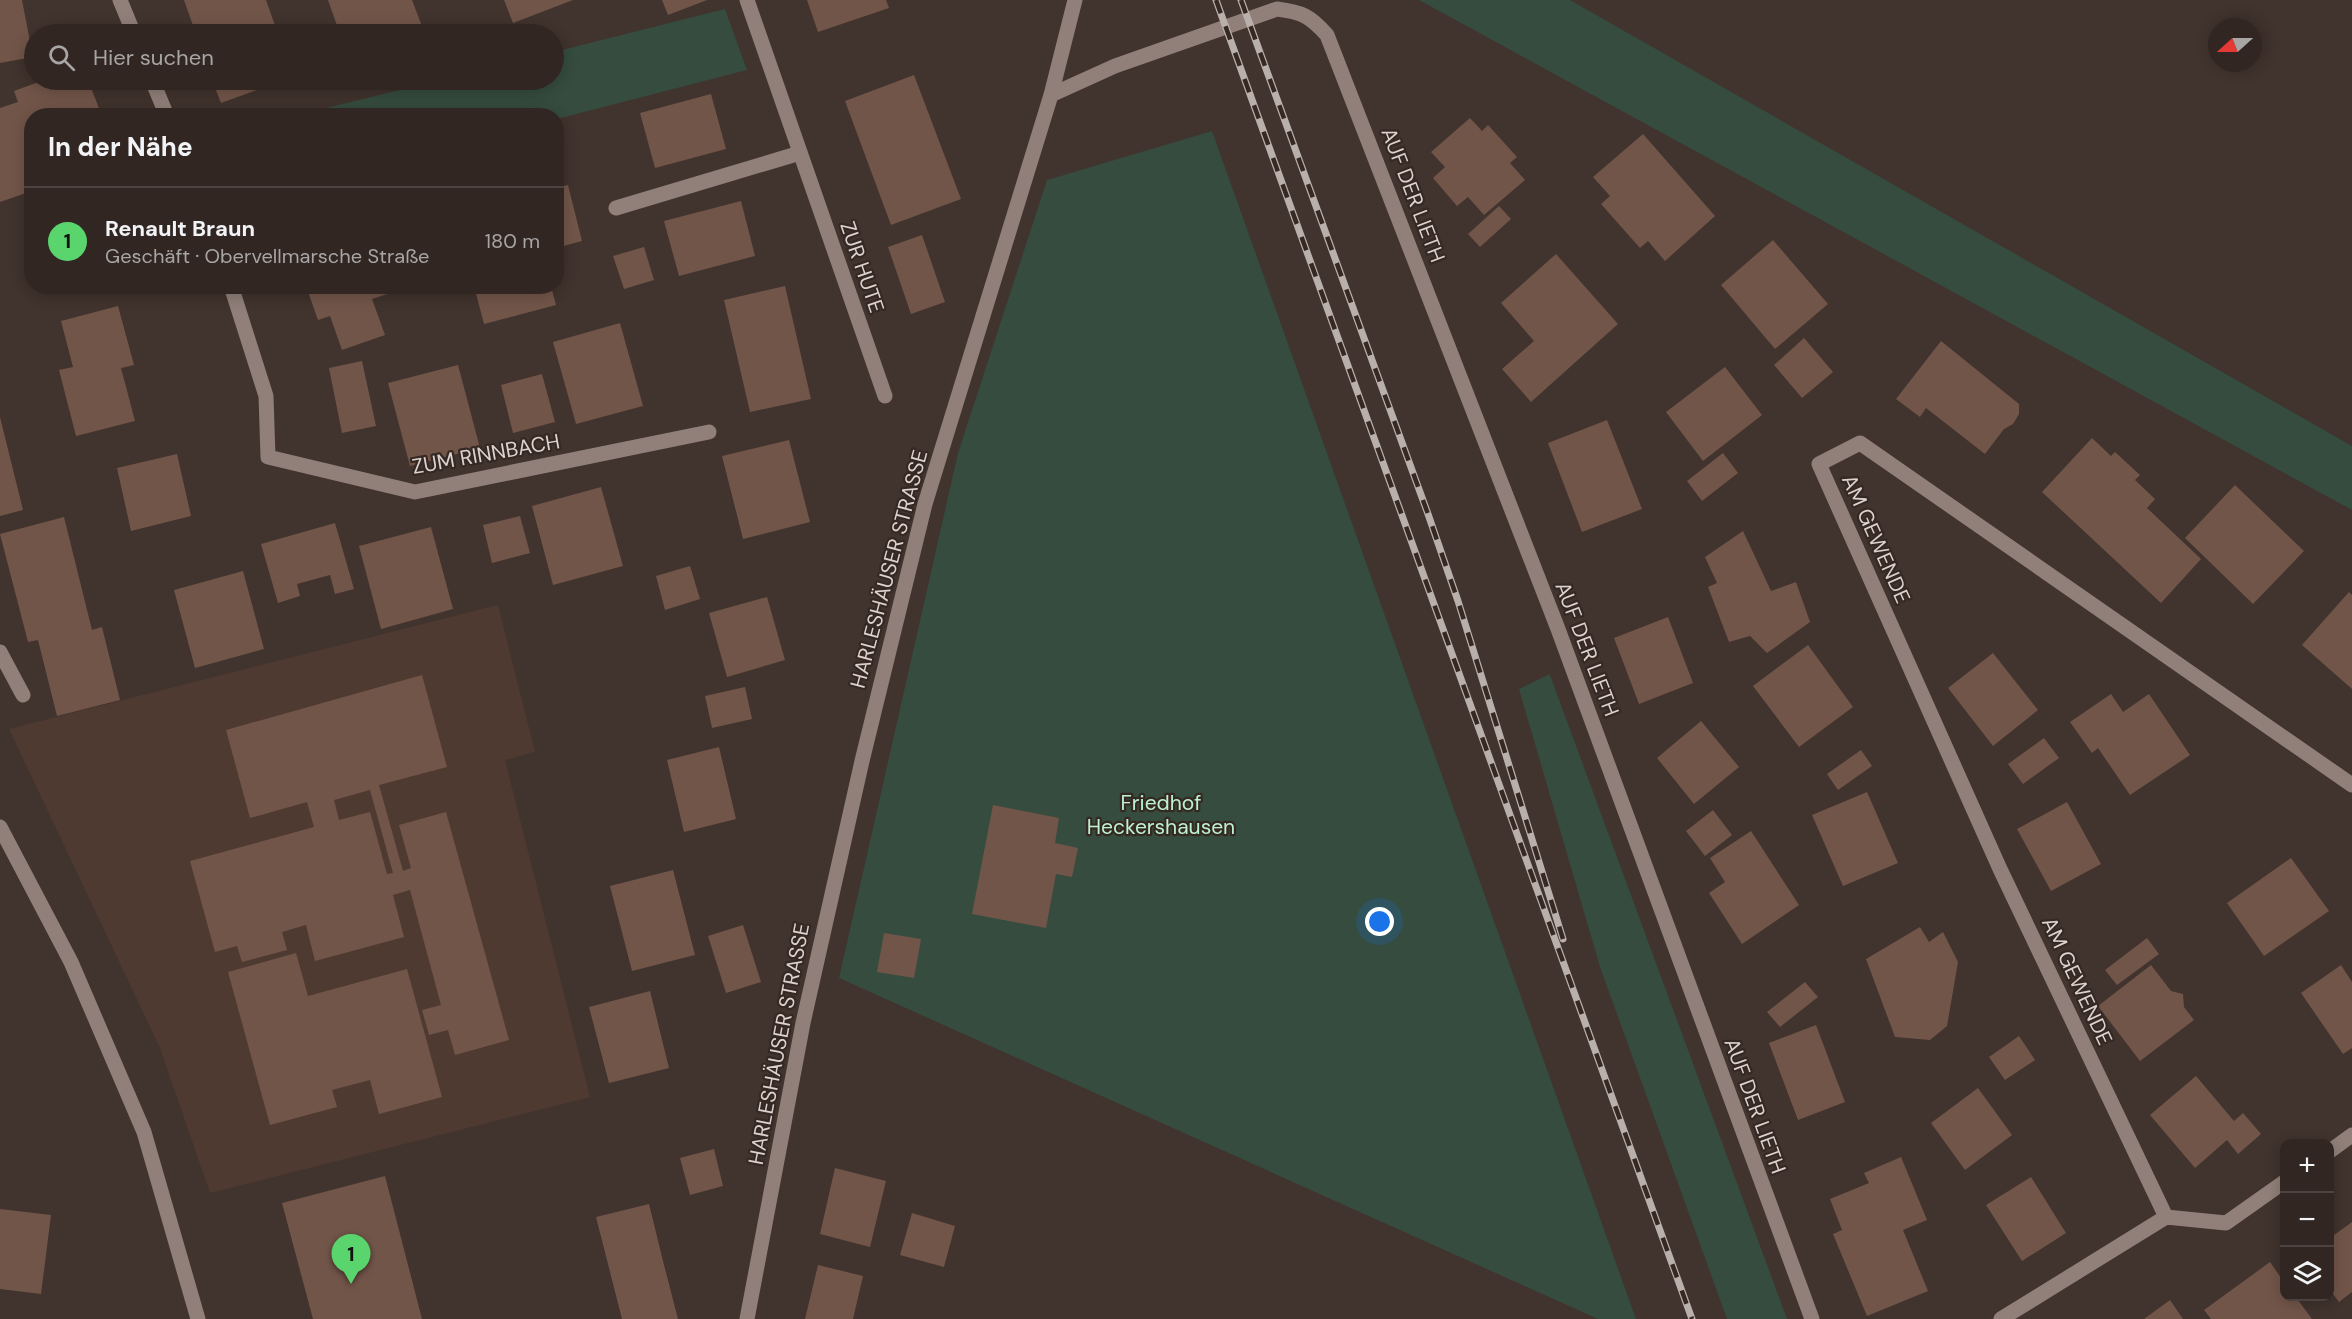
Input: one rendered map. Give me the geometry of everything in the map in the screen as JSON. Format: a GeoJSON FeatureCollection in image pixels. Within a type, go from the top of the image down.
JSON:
{"type":"FeatureCollection","features":[{"type":"Feature","properties":{"kind":"street"},"geometry":{"type":"LineString","coordinates":[[120,0],[130,24]]}},
{"type":"Feature","properties":{"kind":"street","name":"ZUR HUTE"},"geometry":{"type":"LineString","coordinates":[[747,0],[885,396]]}},
{"type":"Feature","properties":{"kind":"street","name":"HARLESHÄUSER STRASSE"},"geometry":{"type":"LineString","coordinates":[[747,1319],[803,1023],[855,790],[922,515],[1051,95],[1076,0]]}},
{"type":"Feature","properties":{"kind":"street","name":"AUF DER LIETH"},"geometry":{"type":"LineString","coordinates":[[1051,95],[1115,66],[1276,9],[1297,11],[1313,19],[1327,35],[1558,629],[1812,1319]]}},
{"type":"Feature","properties":{"kind":"street"},"geometry":{"type":"LineString","coordinates":[[156,90],[164,108]]}},
{"type":"Feature","properties":{"kind":"street"},"geometry":{"type":"LineString","coordinates":[[615,208],[800,153]]}},
{"type":"Feature","properties":{"kind":"street","name":"ZUM RINNBACH"},"geometry":{"type":"LineString","coordinates":[[234,294],[266,396],[268,457],[415,492],[709,432]]}},
{"type":"Feature","properties":{"kind":"street","name":"AM GEWENDE"},"geometry":{"type":"LineString","coordinates":[[2166,1217],[2000,869],[1819,464],[1860,443],[2352,785]]}},
{"type":"Feature","properties":{"kind":"street"},"geometry":{"type":"LineString","coordinates":[[0,652],[23,695]]}},
{"type":"Feature","properties":{"kind":"street"},"geometry":{"type":"LineString","coordinates":[[0,828],[71,962],[144,1132],[198,1319]]}},
{"type":"Feature","properties":{"kind":"street"},"geometry":{"type":"LineString","coordinates":[[2334,1148],[2352,1136]]}},
{"type":"Feature","properties":{"kind":"street"},"geometry":{"type":"LineString","coordinates":[[2001,1319],[2166,1217],[2226,1223],[2280,1185]]}},
{"type":"Feature","properties":{"kind":"shaded area"},"geometry":{"type":"Polygon","coordinates":[[[498,605],[535,752],[505,760],[590,1097],[210,1193],[160,1048],[9,729],[498,605]]]}},
{"type":"Feature","properties":{"kind":"green space"},"geometry":{"type":"Polygon","coordinates":[[[1419,0],[1570,0],[2352,446],[2352,510],[1419,0]]]}},
{"type":"Feature","properties":{"kind":"green space"},"geometry":{"type":"Polygon","coordinates":[[[725,9],[747,70],[564,117],[564,108],[326,108],[400,90],[564,90],[564,49],[725,9]]]}},
{"type":"Feature","properties":{"kind":"green space","name":"Friedhof Heckershausen"},"geometry":{"type":"Polygon","coordinates":[[[1212,131],[1636,1319],[1598,1319],[839,978],[958,453],[1047,180],[1212,131]]]}},
{"type":"Feature","properties":{"kind":"green space"},"geometry":{"type":"Polygon","coordinates":[[[1550,674],[1787,1319],[1727,1319],[1600,967],[1519,689],[1550,674]]]}},
{"type":"Feature","properties":{"kind":"building"},"geometry":{"type":"Polygon","coordinates":[[[0,0],[22,0],[27,24],[24,24],[24,59],[0,63],[0,0]]]}},
{"type":"Feature","properties":{"kind":"building"},"geometry":{"type":"Polygon","coordinates":[[[184,0],[266,0],[274,24],[192,24],[184,0]]]}},
{"type":"Feature","properties":{"kind":"building"},"geometry":{"type":"Polygon","coordinates":[[[328,0],[412,0],[421,24],[336,24],[328,0]]]}},
{"type":"Feature","properties":{"kind":"building"},"geometry":{"type":"Polygon","coordinates":[[[504,0],[573,0],[513,23],[504,0]]]}},
{"type":"Feature","properties":{"kind":"building"},"geometry":{"type":"Polygon","coordinates":[[[662,0],[707,0],[668,15],[662,0]]]}},
{"type":"Feature","properties":{"kind":"building"},"geometry":{"type":"Polygon","coordinates":[[[807,0],[886,0],[889,8],[818,32],[807,0]]]}},
{"type":"Feature","properties":{"kind":"building"},"geometry":{"type":"Polygon","coordinates":[[[914,75],[961,199],[891,225],[845,101],[914,75]]]}},
{"type":"Feature","properties":{"kind":"building"},"geometry":{"type":"Polygon","coordinates":[[[24,87],[24,90],[92,90],[99,108],[24,108],[24,194],[0,202],[0,108],[18,102],[14,91],[24,87]]]}},
{"type":"Feature","properties":{"kind":"building"},"geometry":{"type":"Polygon","coordinates":[[[216,90],[257,90],[221,103],[216,90]]]}},
{"type":"Feature","properties":{"kind":"building"},"geometry":{"type":"Polygon","coordinates":[[[711,94],[726,149],[655,168],[640,113],[711,94]]]}},
{"type":"Feature","properties":{"kind":"building"},"geometry":{"type":"Polygon","coordinates":[[[1470,118],[1482,131],[1488,125],[1517,157],[1510,163],[1525,180],[1484,215],[1468,197],[1457,206],[1433,178],[1445,167],[1431,152],[1470,118]]]}},
{"type":"Feature","properties":{"kind":"building"},"geometry":{"type":"Polygon","coordinates":[[[1643,134],[1715,216],[1665,261],[1648,241],[1640,248],[1601,204],[1610,196],[1593,177],[1643,134]]]}},
{"type":"Feature","properties":{"kind":"building"},"geometry":{"type":"Polygon","coordinates":[[[568,185],[582,241],[564,246],[564,186],[568,185]]]}},
{"type":"Feature","properties":{"kind":"building"},"geometry":{"type":"Polygon","coordinates":[[[741,201],[755,256],[679,276],[664,221],[741,201]]]}},
{"type":"Feature","properties":{"kind":"building"},"geometry":{"type":"Polygon","coordinates":[[[1499,206],[1511,219],[1480,247],[1468,234],[1499,206]]]}},
{"type":"Feature","properties":{"kind":"building"},"geometry":{"type":"Polygon","coordinates":[[[922,235],[945,302],[911,314],[888,247],[922,235]]]}},
{"type":"Feature","properties":{"kind":"building"},"geometry":{"type":"Polygon","coordinates":[[[1773,240],[1828,304],[1775,349],[1721,285],[1773,240]]]}},
{"type":"Feature","properties":{"kind":"building"},"geometry":{"type":"Polygon","coordinates":[[[644,247],[654,280],[624,289],[613,256],[644,247]]]}},
{"type":"Feature","properties":{"kind":"building"},"geometry":{"type":"Polygon","coordinates":[[[1556,254],[1618,324],[1531,402],[1502,369],[1534,341],[1501,303],[1556,254]]]}},
{"type":"Feature","properties":{"kind":"building"},"geometry":{"type":"Polygon","coordinates":[[[785,286],[811,399],[750,412],[724,300],[785,286]]]}},
{"type":"Feature","properties":{"kind":"building"},"geometry":{"type":"Polygon","coordinates":[[[309,294],[387,294],[372,299],[385,335],[342,350],[330,316],[318,320],[309,294]]]}},
{"type":"Feature","properties":{"kind":"building"},"geometry":{"type":"Polygon","coordinates":[[[476,294],[553,294],[556,305],[484,324],[476,294]]]}},
{"type":"Feature","properties":{"kind":"building"},"geometry":{"type":"Polygon","coordinates":[[[118,306],[134,365],[121,368],[135,421],[76,436],[59,370],[73,367],[61,321],[118,306]]]}},
{"type":"Feature","properties":{"kind":"building"},"geometry":{"type":"Polygon","coordinates":[[[620,323],[643,406],[576,424],[553,342],[620,323]]]}},
{"type":"Feature","properties":{"kind":"building"},"geometry":{"type":"Polygon","coordinates":[[[1804,338],[1833,372],[1802,398],[1774,365],[1804,338]]]}},
{"type":"Feature","properties":{"kind":"building"},"geometry":{"type":"Polygon","coordinates":[[[1941,341],[2019,404],[2019,414],[2013,424],[2004,429],[1985,454],[1926,408],[1920,417],[1896,399],[1941,341]]]}},
{"type":"Feature","properties":{"kind":"building"},"geometry":{"type":"Polygon","coordinates":[[[362,361],[376,426],[342,433],[329,368],[362,361]]]}},
{"type":"Feature","properties":{"kind":"building"},"geometry":{"type":"Polygon","coordinates":[[[458,365],[480,448],[410,466],[388,383],[458,365]]]}},
{"type":"Feature","properties":{"kind":"building"},"geometry":{"type":"Polygon","coordinates":[[[1725,367],[1762,415],[1703,461],[1666,412],[1725,367]]]}},
{"type":"Feature","properties":{"kind":"building"},"geometry":{"type":"Polygon","coordinates":[[[542,374],[555,422],[513,433],[501,385],[542,374]]]}},
{"type":"Feature","properties":{"kind":"building"},"geometry":{"type":"Polygon","coordinates":[[[0,417],[23,510],[0,516],[0,417]]]}},
{"type":"Feature","properties":{"kind":"building"},"geometry":{"type":"Polygon","coordinates":[[[1607,420],[1642,509],[1582,532],[1548,443],[1607,420]]]}},
{"type":"Feature","properties":{"kind":"building"},"geometry":{"type":"Polygon","coordinates":[[[2092,438],[2111,456],[2115,452],[2140,475],[2135,480],[2155,499],[2147,508],[2201,559],[2161,603],[2042,492],[2092,438]]]}},
{"type":"Feature","properties":{"kind":"building"},"geometry":{"type":"Polygon","coordinates":[[[789,440],[810,522],[743,539],[722,456],[789,440]]]}},
{"type":"Feature","properties":{"kind":"building"},"geometry":{"type":"Polygon","coordinates":[[[1723,453],[1738,473],[1702,501],[1687,481],[1723,453]]]}},
{"type":"Feature","properties":{"kind":"building"},"geometry":{"type":"Polygon","coordinates":[[[177,454],[191,516],[131,531],[117,468],[177,454]]]}},
{"type":"Feature","properties":{"kind":"building"},"geometry":{"type":"Polygon","coordinates":[[[2235,485],[2304,551],[2253,604],[2185,538],[2235,485]]]}},
{"type":"Feature","properties":{"kind":"building"},"geometry":{"type":"Polygon","coordinates":[[[601,487],[623,566],[553,585],[532,506],[601,487]]]}},
{"type":"Feature","properties":{"kind":"building"},"geometry":{"type":"Polygon","coordinates":[[[520,516],[530,553],[492,563],[483,525],[520,516]]]}},
{"type":"Feature","properties":{"kind":"building"},"geometry":{"type":"Polygon","coordinates":[[[64,517],[92,630],[102,627],[120,700],[57,716],[38,640],[28,642],[0,534],[64,517]]]}},
{"type":"Feature","properties":{"kind":"building"},"geometry":{"type":"Polygon","coordinates":[[[335,523],[354,589],[335,594],[330,575],[297,584],[300,596],[278,603],[261,544],[335,523]]]}},
{"type":"Feature","properties":{"kind":"building"},"geometry":{"type":"Polygon","coordinates":[[[431,527],[453,609],[381,629],[359,546],[431,527]]]}},
{"type":"Feature","properties":{"kind":"building"},"geometry":{"type":"Polygon","coordinates":[[[1743,531],[1771,591],[1796,582],[1810,622],[1767,653],[1750,636],[1729,642],[1708,587],[1717,583],[1705,557],[1743,531]]]}},
{"type":"Feature","properties":{"kind":"building"},"geometry":{"type":"Polygon","coordinates":[[[690,566],[700,599],[665,610],[656,576],[690,566]]]}},
{"type":"Feature","properties":{"kind":"building"},"geometry":{"type":"Polygon","coordinates":[[[243,571],[264,649],[195,668],[174,590],[243,571]]]}},
{"type":"Feature","properties":{"kind":"building"},"geometry":{"type":"Polygon","coordinates":[[[2349,592],[2352,595],[2352,689],[2302,645],[2349,592]]]}},
{"type":"Feature","properties":{"kind":"building"},"geometry":{"type":"Polygon","coordinates":[[[767,597],[785,660],[727,677],[709,613],[767,597]]]}},
{"type":"Feature","properties":{"kind":"building"},"geometry":{"type":"Polygon","coordinates":[[[1668,617],[1693,683],[1639,704],[1614,638],[1668,617]]]}},
{"type":"Feature","properties":{"kind":"building"},"geometry":{"type":"Polygon","coordinates":[[[1808,645],[1853,707],[1799,747],[1753,686],[1808,645]]]}},
{"type":"Feature","properties":{"kind":"building"},"geometry":{"type":"Polygon","coordinates":[[[1993,653],[2038,710],[1993,746],[1948,688],[1993,653]]]}},
{"type":"Feature","properties":{"kind":"building"},"geometry":{"type":"Polygon","coordinates":[[[422,675],[447,767],[379,785],[403,871],[411,868],[399,825],[446,812],[509,1040],[455,1055],[448,1030],[429,1035],[422,1010],[441,1005],[410,890],[393,895],[404,937],[315,961],[306,925],[282,932],[287,950],[242,962],[237,946],[215,952],[190,861],[314,827],[307,802],[250,818],[226,730],[422,675]],[[370,790],[334,800],[339,820],[370,812],[387,874],[393,873],[370,790]]]}},
{"type":"Feature","properties":{"kind":"building"},"geometry":{"type":"Polygon","coordinates":[[[745,687],[752,719],[712,728],[705,696],[745,687]]]}},
{"type":"Feature","properties":{"kind":"building"},"geometry":{"type":"Polygon","coordinates":[[[2111,694],[2123,712],[2149,694],[2190,755],[2130,795],[2098,748],[2092,753],[2070,722],[2111,694]]]}},
{"type":"Feature","properties":{"kind":"building"},"geometry":{"type":"Polygon","coordinates":[[[1701,721],[1739,767],[1694,804],[1657,758],[1701,721]]]}},
{"type":"Feature","properties":{"kind":"building"},"geometry":{"type":"Polygon","coordinates":[[[2044,738],[2059,758],[2023,784],[2008,764],[2044,738]]]}},
{"type":"Feature","properties":{"kind":"building"},"geometry":{"type":"Polygon","coordinates":[[[719,747],[736,819],[684,832],[667,760],[719,747]]]}},
{"type":"Feature","properties":{"kind":"building"},"geometry":{"type":"Polygon","coordinates":[[[1861,750],[1872,766],[1838,790],[1827,774],[1861,750]]]}},
{"type":"Feature","properties":{"kind":"building"},"geometry":{"type":"Polygon","coordinates":[[[1867,792],[1898,863],[1843,886],[1812,815],[1867,792]]]}},
{"type":"Feature","properties":{"kind":"building"},"geometry":{"type":"Polygon","coordinates":[[[2067,802],[2101,864],[2051,891],[2017,829],[2067,802]]]}},
{"type":"Feature","properties":{"kind":"building"},"geometry":{"type":"Polygon","coordinates":[[[993,805],[1059,818],[1055,843],[1078,848],[1072,877],[1056,874],[1046,928],[972,914],[993,805]]]}},
{"type":"Feature","properties":{"kind":"building"},"geometry":{"type":"Polygon","coordinates":[[[1713,810],[1732,835],[1705,856],[1686,831],[1713,810]]]}},
{"type":"Feature","properties":{"kind":"building"},"geometry":{"type":"Polygon","coordinates":[[[1751,831],[1799,905],[1742,944],[1709,893],[1725,882],[1710,858],[1751,831]]]}},
{"type":"Feature","properties":{"kind":"building"},"geometry":{"type":"Polygon","coordinates":[[[2291,858],[2329,911],[2264,956],[2227,903],[2291,858]]]}},
{"type":"Feature","properties":{"kind":"building"},"geometry":{"type":"Polygon","coordinates":[[[673,870],[695,955],[632,971],[610,886],[673,870]]]}},
{"type":"Feature","properties":{"kind":"building"},"geometry":{"type":"Polygon","coordinates":[[[743,925],[761,982],[726,993],[708,936],[743,925]]]}},
{"type":"Feature","properties":{"kind":"building"},"geometry":{"type":"Polygon","coordinates":[[[1920,927],[1929,942],[1943,932],[1958,962],[1947,1026],[1930,1040],[1895,1037],[1866,959],[1920,927]]]}},
{"type":"Feature","properties":{"kind":"building"},"geometry":{"type":"Polygon","coordinates":[[[884,933],[921,939],[914,978],[877,972],[884,933]]]}},
{"type":"Feature","properties":{"kind":"building"},"geometry":{"type":"Polygon","coordinates":[[[2147,938],[2159,954],[2117,985],[2105,970],[2147,938]]]}},
{"type":"Feature","properties":{"kind":"building"},"geometry":{"type":"Polygon","coordinates":[[[296,953],[308,996],[407,969],[442,1097],[379,1114],[370,1080],[332,1090],[337,1107],[270,1125],[228,972],[296,953]]]}},
{"type":"Feature","properties":{"kind":"building"},"geometry":{"type":"Polygon","coordinates":[[[2151,965],[2171,991],[2183,994],[2184,1007],[2194,1020],[2140,1061],[2098,1006],[2151,965]]]}},
{"type":"Feature","properties":{"kind":"building"},"geometry":{"type":"Polygon","coordinates":[[[2341,965],[2352,982],[2352,1048],[2343,1054],[2301,993],[2341,965]]]}},
{"type":"Feature","properties":{"kind":"building"},"geometry":{"type":"Polygon","coordinates":[[[1805,982],[1818,997],[1780,1027],[1767,1012],[1805,982]]]}},
{"type":"Feature","properties":{"kind":"building"},"geometry":{"type":"Polygon","coordinates":[[[650,991],[669,1068],[609,1083],[589,1007],[650,991]]]}},
{"type":"Feature","properties":{"kind":"building"},"geometry":{"type":"Polygon","coordinates":[[[1816,1025],[1845,1102],[1798,1120],[1769,1043],[1816,1025]]]}},
{"type":"Feature","properties":{"kind":"building"},"geometry":{"type":"Polygon","coordinates":[[[2019,1036],[2035,1060],[2005,1080],[1989,1057],[2019,1036]]]}},
{"type":"Feature","properties":{"kind":"building"},"geometry":{"type":"Polygon","coordinates":[[[2196,1076],[2234,1121],[2243,1113],[2261,1134],[2238,1154],[2227,1140],[2195,1168],[2150,1115],[2196,1076]]]}},
{"type":"Feature","properties":{"kind":"building"},"geometry":{"type":"Polygon","coordinates":[[[1978,1088],[2012,1135],[1965,1170],[1931,1123],[1978,1088]]]}},
{"type":"Feature","properties":{"kind":"building"},"geometry":{"type":"Polygon","coordinates":[[[714,1149],[723,1186],[690,1195],[680,1158],[714,1149]]]}},
{"type":"Feature","properties":{"kind":"building"},"geometry":{"type":"Polygon","coordinates":[[[1901,1157],[1927,1220],[1903,1230],[1928,1291],[1867,1316],[1833,1234],[1842,1230],[1830,1199],[1869,1183],[1864,1173],[1901,1157]]]}},
{"type":"Feature","properties":{"kind":"building"},"geometry":{"type":"Polygon","coordinates":[[[835,1168],[886,1181],[870,1247],[820,1234],[835,1168]]]}},
{"type":"Feature","properties":{"kind":"building"},"geometry":{"type":"Polygon","coordinates":[[[385,1176],[422,1319],[313,1319],[282,1203],[385,1176]]]}},
{"type":"Feature","properties":{"kind":"building"},"geometry":{"type":"Polygon","coordinates":[[[2031,1177],[2066,1233],[2022,1261],[1986,1205],[2031,1177]]]}},
{"type":"Feature","properties":{"kind":"building"},"geometry":{"type":"Polygon","coordinates":[[[649,1204],[678,1319],[622,1319],[596,1217],[649,1204]]]}},
{"type":"Feature","properties":{"kind":"building"},"geometry":{"type":"Polygon","coordinates":[[[0,1209],[51,1215],[41,1294],[0,1289],[0,1209]]]}},
{"type":"Feature","properties":{"kind":"building"},"geometry":{"type":"Polygon","coordinates":[[[912,1213],[955,1226],[944,1267],[900,1255],[912,1213]]]}},
{"type":"Feature","properties":{"kind":"building"},"geometry":{"type":"Polygon","coordinates":[[[2352,1222],[2352,1292],[2339,1302],[2334,1295],[2334,1235],[2352,1222]]]}},
{"type":"Feature","properties":{"kind":"building"},"geometry":{"type":"Polygon","coordinates":[[[2270,1262],[2280,1276],[2280,1301],[2299,1301],[2312,1319],[2211,1319],[2204,1310],[2270,1262]]]}},
{"type":"Feature","properties":{"kind":"building"},"geometry":{"type":"Polygon","coordinates":[[[818,1265],[863,1276],[853,1319],[805,1319],[818,1265]]]}},
{"type":"Feature","properties":{"kind":"building"},"geometry":{"type":"Polygon","coordinates":[[[2170,1300],[2183,1319],[2144,1319],[2170,1300]]]}},
{"type":"Feature","properties":{"kind":"railway"},"geometry":{"type":"LineString","coordinates":[[1216,0],[1692,1319]]}},
{"type":"Feature","properties":{"kind":"railway"},"geometry":{"type":"LineString","coordinates":[[1241,0],[1458,601],[1563,939]]}},
{"type":"Feature","properties":{"kind":"place","name":"Renault Braun"},"geometry":{"type":"Point","coordinates":[351,1284]}}]}
